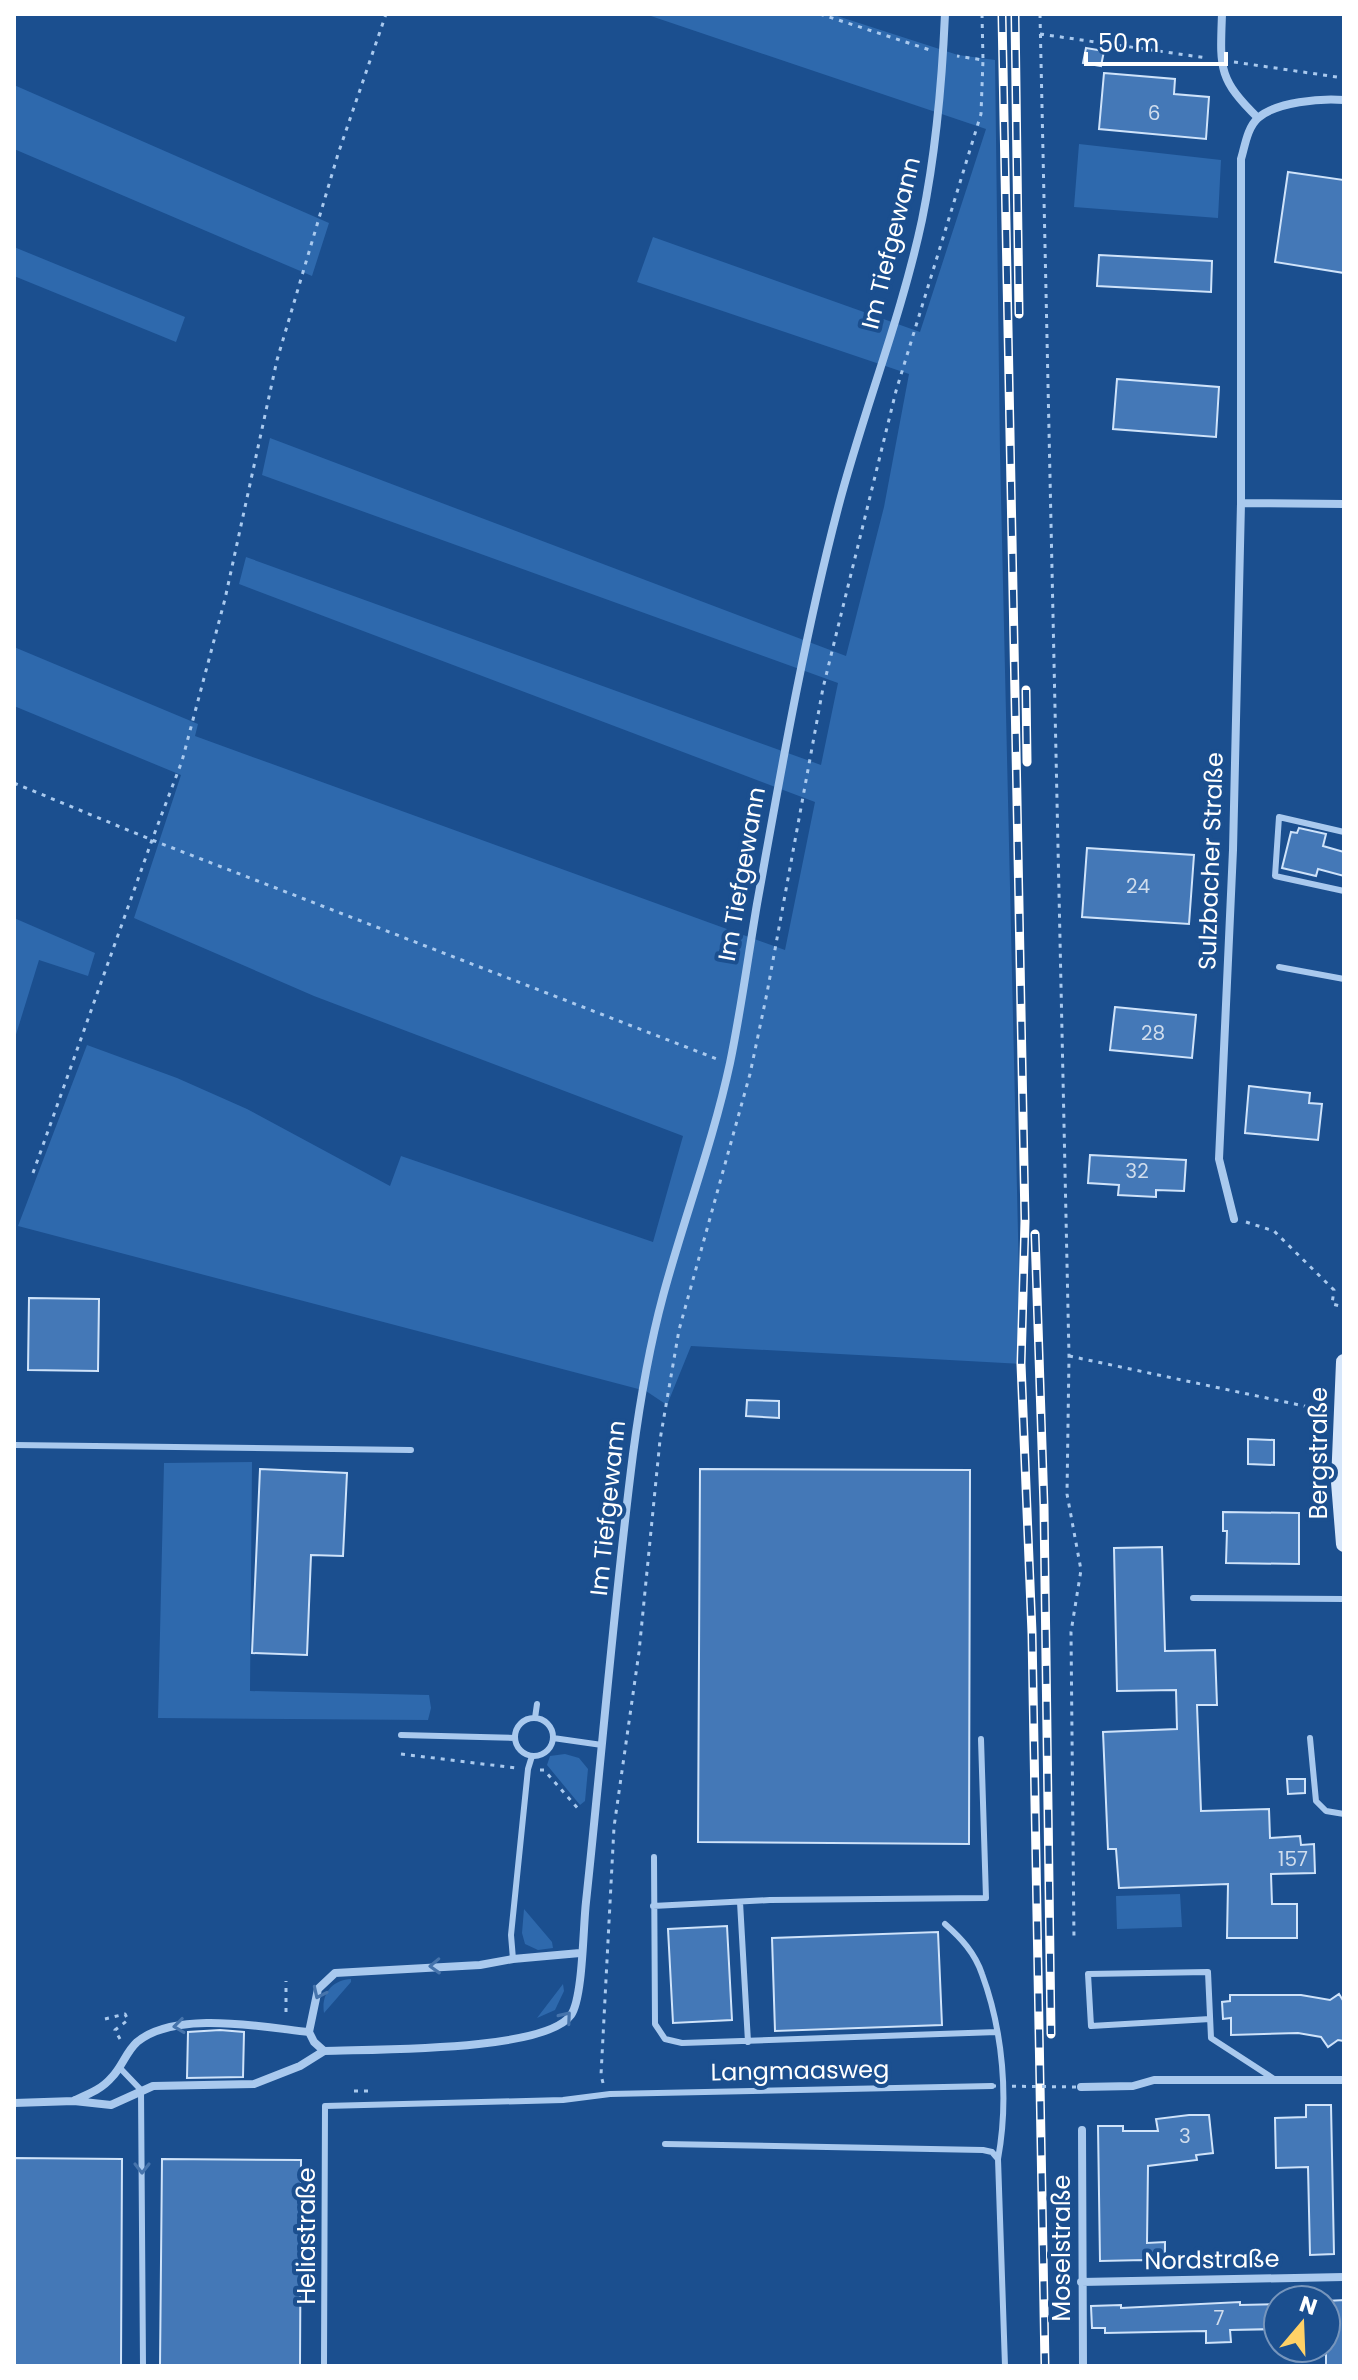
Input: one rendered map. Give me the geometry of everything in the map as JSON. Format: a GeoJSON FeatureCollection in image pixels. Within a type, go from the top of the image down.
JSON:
{"type":"FeatureCollection","features":[{"type":"Feature","properties":{"kind":"main road","name":"Bergstraße"},"geometry":{"type":"LineString","coordinates":[[1344,1362],[1339,1482],[1344,1544]]}},
{"type":"Feature","properties":{"kind":"street","name":"Im Tiefgewann"},"geometry":{"type":"LineString","coordinates":[[324,2051],[506,2042],[560,2027],[574,2012],[580,1989],[580,1953],[593,1825],[631,1469],[643,1387],[664,1293],[712,1136],[730,1064],[781,773],[819,590],[855,447],[921,224],[933,156],[945,14]]}},
{"type":"Feature","properties":{"kind":"street"},"geometry":{"type":"LineString","coordinates":[[1222,14],[1220,60],[1232,93],[1258,118],[1312,99],[1344,100]]}},
{"type":"Feature","properties":{"kind":"street","name":"Sulzbacher Straße"},"geometry":{"type":"LineString","coordinates":[[1234,1219],[1219,1159],[1233,850],[1241,503],[1241,159],[1248,133],[1258,118]]}},
{"type":"Feature","properties":{"kind":"street"},"geometry":{"type":"LineString","coordinates":[[1241,503],[1344,504]]}},
{"type":"Feature","properties":{"kind":"street"},"geometry":{"type":"LineString","coordinates":[[14,2103],[74,2101],[111,2105],[141,2090],[168,2084],[254,2084],[300,2066],[324,2051],[309,2032],[318,1989],[335,1973],[480,1965],[580,1953]]}},
{"type":"Feature","properties":{"kind":"street"},"geometry":{"type":"LineString","coordinates":[[74,2101],[99,2089],[114,2076],[133,2045],[172,2026],[244,2025],[309,2032]]}},
{"type":"Feature","properties":{"kind":"street"},"geometry":{"type":"LineString","coordinates":[[1081,2087],[1133,2086],[1154,2080],[1344,2080]]}},
{"type":"Feature","properties":{"kind":"street","name":"Moselstraße"},"geometry":{"type":"LineString","coordinates":[[1082,2130],[1083,2366]]}},
{"type":"Feature","properties":{"kind":"street","name":"Nordstraße"},"geometry":{"type":"LineString","coordinates":[[1081,2282],[1344,2277]]}},
{"type":"Feature","properties":{"kind":"lane"},"geometry":{"type":"LineString","coordinates":[[1344,832],[1279,817],[1275,876],[1344,891]]}},
{"type":"Feature","properties":{"kind":"lane"},"geometry":{"type":"LineString","coordinates":[[1279,967],[1344,979]]}},
{"type":"Feature","properties":{"kind":"lane"},"geometry":{"type":"LineString","coordinates":[[14,1445],[411,1450]]}},
{"type":"Feature","properties":{"kind":"lane"},"geometry":{"type":"LineString","coordinates":[[1193,1598],[1344,1599]]}},
{"type":"Feature","properties":{"kind":"lane"},"geometry":{"type":"LineString","coordinates":[[535,1718],[537,1704]]}},
{"type":"Feature","properties":{"kind":"lane"},"geometry":{"type":"LineString","coordinates":[[535,1718],[548,1725],[553,1738],[546,1752],[532,1756],[523,1753],[515,1738],[520,1724],[535,1718]]}},
{"type":"Feature","properties":{"kind":"lane"},"geometry":{"type":"LineString","coordinates":[[401,1735],[515,1738]]}},
{"type":"Feature","properties":{"kind":"lane"},"geometry":{"type":"LineString","coordinates":[[553,1738],[602,1745]]}},
{"type":"Feature","properties":{"kind":"lane"},"geometry":{"type":"LineString","coordinates":[[1310,1738],[1316,1801],[1326,1811],[1344,1814]]}},
{"type":"Feature","properties":{"kind":"lane"},"geometry":{"type":"LineString","coordinates":[[653,1906],[986,1898],[981,1739]]}},
{"type":"Feature","properties":{"kind":"lane"},"geometry":{"type":"LineString","coordinates":[[513,1959],[511,1935],[528,1769],[532,1756]]}},
{"type":"Feature","properties":{"kind":"lane"},"geometry":{"type":"LineString","coordinates":[[654,1857],[655,2024],[665,2039],[682,2043],[748,2042],[997,2032]]}},
{"type":"Feature","properties":{"kind":"lane"},"geometry":{"type":"LineString","coordinates":[[740,1902],[748,2042]]}},
{"type":"Feature","properties":{"kind":"lane"},"geometry":{"type":"LineString","coordinates":[[945,1924],[965,1942],[982,1972],[1001,2048],[1002,2136],[998,2159],[1005,2366]]}},
{"type":"Feature","properties":{"kind":"lane"},"geometry":{"type":"LineString","coordinates":[[1210,2019],[1091,2026],[1088,1974],[1208,1972],[1211,2038],[1277,2080]]}},
{"type":"Feature","properties":{"kind":"lane"},"geometry":{"type":"LineString","coordinates":[[119,2067],[141,2090],[143,2366]]}},
{"type":"Feature","properties":{"kind":"lane","name":"Langmaasweg"},"geometry":{"type":"LineString","coordinates":[[325,2106],[563,2100],[610,2094],[992,2086]]}},
{"type":"Feature","properties":{"kind":"lane","name":"Heliastraße"},"geometry":{"type":"LineString","coordinates":[[324,2366],[325,2106]]}},
{"type":"Feature","properties":{"kind":"lane"},"geometry":{"type":"LineString","coordinates":[[665,2144],[983,2150],[992,2152],[998,2159]]}},
{"type":"Feature","properties":{"kind":"path"},"geometry":{"type":"LineString","coordinates":[[33,1173],[182,761],[225,599],[277,360],[338,154],[386,14]]}},
{"type":"Feature","properties":{"kind":"path"},"geometry":{"type":"LineString","coordinates":[[820,14],[943,54],[983,60]]}},
{"type":"Feature","properties":{"kind":"path"},"geometry":{"type":"LineString","coordinates":[[610,2094],[601,2075],[614,1827],[639,1652],[660,1440],[679,1330],[750,1074],[823,688],[896,391],[981,114],[982,14]]}},
{"type":"Feature","properties":{"kind":"path"},"geometry":{"type":"LineString","coordinates":[[1040,14],[1069,1356],[1067,1494],[1081,1570],[1071,1632],[1074,1941]]}},
{"type":"Feature","properties":{"kind":"path"},"geometry":{"type":"LineString","coordinates":[[1040,34],[1344,78]]}},
{"type":"Feature","properties":{"kind":"path"},"geometry":{"type":"LineString","coordinates":[[14,783],[750,1074]]}},
{"type":"Feature","properties":{"kind":"path"},"geometry":{"type":"LineString","coordinates":[[1234,1219],[1274,1231],[1334,1290],[1332,1304],[1344,1307]]}},
{"type":"Feature","properties":{"kind":"path"},"geometry":{"type":"LineString","coordinates":[[1069,1356],[1340,1413]]}},
{"type":"Feature","properties":{"kind":"path"},"geometry":{"type":"LineString","coordinates":[[401,1754],[544,1770],[593,1825]]}},
{"type":"Feature","properties":{"kind":"path"},"geometry":{"type":"LineString","coordinates":[[286,1981],[286,2012]]}},
{"type":"Feature","properties":{"kind":"path"},"geometry":{"type":"LineString","coordinates":[[105,2019],[125,2014],[128,2020],[115,2030],[120,2039],[113,2049]]}},
{"type":"Feature","properties":{"kind":"path"},"geometry":{"type":"LineString","coordinates":[[992,2086],[1081,2087]]}},
{"type":"Feature","properties":{"kind":"shaded area"},"geometry":{"type":"Polygon","coordinates":[[[645,14],[831,14],[958,55],[995,60],[1000,454],[1021,1364],[691,1346],[667,1405],[646,1391],[18,1226],[87,1045],[177,1078],[247,1109],[390,1186],[401,1156],[653,1242],[683,1136],[314,996],[134,918],[181,775],[14,706],[14,647],[198,724],[195,736],[785,950],[815,802],[239,584],[246,557],[821,765],[838,683],[262,475],[270,438],[846,656],[884,507],[909,374],[637,282],[653,237],[920,332],[986,129],[645,14]]]}},
{"type":"Feature","properties":{"kind":"shaded area"},"geometry":{"type":"Polygon","coordinates":[[[14,85],[329,223],[312,276],[14,149],[14,85]]]}},
{"type":"Feature","properties":{"kind":"shaded area"},"geometry":{"type":"Polygon","coordinates":[[[1079,144],[1221,160],[1218,218],[1074,207],[1079,144]]]}},
{"type":"Feature","properties":{"kind":"shaded area"},"geometry":{"type":"Polygon","coordinates":[[[14,247],[185,317],[176,342],[14,276],[14,247]]]}},
{"type":"Feature","properties":{"kind":"shaded area"},"geometry":{"type":"Polygon","coordinates":[[[14,918],[95,953],[88,976],[39,960],[14,1041],[14,918]]]}},
{"type":"Feature","properties":{"kind":"shaded area"},"geometry":{"type":"Polygon","coordinates":[[[252,1462],[250,1691],[429,1695],[431,1708],[428,1720],[158,1718],[164,1463],[252,1462]]]}},
{"type":"Feature","properties":{"kind":"shaded area"},"geometry":{"type":"Polygon","coordinates":[[[565,1754],[579,1758],[588,1769],[585,1801],[580,1805],[547,1765],[550,1756],[565,1754]]]}},
{"type":"Feature","properties":{"kind":"shaded area"},"geometry":{"type":"Polygon","coordinates":[[[1180,1894],[1182,1927],[1117,1929],[1116,1896],[1180,1894]]]}},
{"type":"Feature","properties":{"kind":"shaded area"},"geometry":{"type":"Polygon","coordinates":[[[524,1909],[552,1942],[553,1948],[538,1950],[525,1944],[522,1933],[524,1909]]]}},
{"type":"Feature","properties":{"kind":"shaded area"},"geometry":{"type":"Polygon","coordinates":[[[351,1979],[324,2013],[324,2000],[329,1989],[338,1982],[351,1979]]]}},
{"type":"Feature","properties":{"kind":"shaded area"},"geometry":{"type":"Polygon","coordinates":[[[563,1984],[564,1991],[555,2010],[537,2018],[563,1984]]]}},
{"type":"Feature","properties":{"kind":"building"},"geometry":{"type":"Polygon","coordinates":[[[1086,48],[1104,51],[1101,66],[1083,63],[1086,48]]]}},
{"type":"Feature","properties":{"kind":"building"},"geometry":{"type":"Polygon","coordinates":[[[1104,73],[1175,79],[1174,94],[1209,97],[1206,139],[1099,129],[1104,73]]]}},
{"type":"Feature","properties":{"kind":"building"},"geometry":{"type":"Polygon","coordinates":[[[1288,172],[1344,180],[1344,273],[1275,262],[1288,172]]]}},
{"type":"Feature","properties":{"kind":"building"},"geometry":{"type":"Polygon","coordinates":[[[1099,255],[1212,261],[1211,292],[1097,286],[1099,255]]]}},
{"type":"Feature","properties":{"kind":"building"},"geometry":{"type":"Polygon","coordinates":[[[1117,379],[1219,387],[1216,437],[1113,429],[1117,379]]]}},
{"type":"Feature","properties":{"kind":"building"},"geometry":{"type":"Polygon","coordinates":[[[1299,828],[1326,834],[1323,846],[1344,852],[1344,876],[1318,869],[1316,876],[1282,868],[1291,832],[1297,833],[1299,828]]]}},
{"type":"Feature","properties":{"kind":"building"},"geometry":{"type":"Polygon","coordinates":[[[1087,848],[1194,855],[1189,924],[1082,917],[1087,848]]]}},
{"type":"Feature","properties":{"kind":"building"},"geometry":{"type":"Polygon","coordinates":[[[1115,1007],[1196,1015],[1192,1058],[1110,1050],[1115,1007]]]}},
{"type":"Feature","properties":{"kind":"building"},"geometry":{"type":"Polygon","coordinates":[[[1249,1086],[1310,1093],[1309,1103],[1322,1104],[1318,1140],[1245,1133],[1249,1086]]]}},
{"type":"Feature","properties":{"kind":"building"},"geometry":{"type":"Polygon","coordinates":[[[1090,1155],[1186,1160],[1184,1191],[1156,1190],[1156,1197],[1118,1195],[1119,1185],[1088,1183],[1090,1155]]]}},
{"type":"Feature","properties":{"kind":"building"},"geometry":{"type":"Polygon","coordinates":[[[29,1298],[99,1299],[98,1371],[28,1370],[29,1298]]]}},
{"type":"Feature","properties":{"kind":"building"},"geometry":{"type":"Polygon","coordinates":[[[747,1400],[779,1401],[779,1418],[746,1416],[747,1400]]]}},
{"type":"Feature","properties":{"kind":"building"},"geometry":{"type":"Polygon","coordinates":[[[1248,1439],[1274,1440],[1274,1465],[1248,1464],[1248,1439]]]}},
{"type":"Feature","properties":{"kind":"building"},"geometry":{"type":"Polygon","coordinates":[[[260,1469],[347,1473],[343,1556],[311,1555],[307,1655],[252,1653],[260,1469]]]}},
{"type":"Feature","properties":{"kind":"building"},"geometry":{"type":"Polygon","coordinates":[[[700,1469],[970,1470],[969,1844],[698,1842],[700,1469]]]}},
{"type":"Feature","properties":{"kind":"building"},"geometry":{"type":"Polygon","coordinates":[[[1223,1512],[1299,1513],[1299,1564],[1226,1563],[1227,1531],[1223,1531],[1223,1512]]]}},
{"type":"Feature","properties":{"kind":"building"},"geometry":{"type":"Polygon","coordinates":[[[1162,1547],[1165,1651],[1215,1650],[1217,1705],[1197,1705],[1201,1811],[1269,1809],[1270,1838],[1300,1836],[1301,1845],[1314,1844],[1315,1873],[1271,1874],[1272,1904],[1297,1904],[1297,1938],[1227,1938],[1228,1884],[1119,1888],[1116,1849],[1108,1849],[1103,1732],[1177,1729],[1176,1690],[1117,1691],[1114,1548],[1162,1547]]]}},
{"type":"Feature","properties":{"kind":"building"},"geometry":{"type":"Polygon","coordinates":[[[1287,1779],[1305,1779],[1305,1793],[1288,1794],[1287,1779]]]}},
{"type":"Feature","properties":{"kind":"building"},"geometry":{"type":"Polygon","coordinates":[[[727,1926],[732,2020],[673,2023],[668,1929],[727,1926]]]}},
{"type":"Feature","properties":{"kind":"building"},"geometry":{"type":"Polygon","coordinates":[[[938,1932],[942,2025],[775,2031],[772,1938],[938,1932]]]}},
{"type":"Feature","properties":{"kind":"building"},"geometry":{"type":"Polygon","coordinates":[[[1339,1994],[1344,2002],[1344,2041],[1338,2040],[1328,2047],[1321,2037],[1298,2033],[1231,2035],[1231,2018],[1223,2019],[1222,2002],[1230,2001],[1230,1995],[1301,1995],[1330,2000],[1339,1994]]]}},
{"type":"Feature","properties":{"kind":"building"},"geometry":{"type":"Polygon","coordinates":[[[188,2032],[244,2032],[243,2077],[187,2078],[188,2032]]]}},
{"type":"Feature","properties":{"kind":"building"},"geometry":{"type":"Polygon","coordinates":[[[1306,2105],[1331,2105],[1334,2254],[1310,2255],[1308,2167],[1276,2168],[1275,2118],[1306,2117],[1306,2105]]]}},
{"type":"Feature","properties":{"kind":"building"},"geometry":{"type":"Polygon","coordinates":[[[1209,2115],[1213,2153],[1196,2155],[1197,2160],[1148,2166],[1147,2243],[1165,2242],[1165,2263],[1100,2261],[1098,2126],[1123,2126],[1123,2131],[1158,2131],[1156,2119],[1209,2115]]]}},
{"type":"Feature","properties":{"kind":"building"},"geometry":{"type":"Polygon","coordinates":[[[14,2158],[122,2159],[121,2366],[14,2366],[14,2158]]]}},
{"type":"Feature","properties":{"kind":"building"},"geometry":{"type":"Polygon","coordinates":[[[162,2159],[301,2160],[300,2366],[160,2366],[162,2159]]]}},
{"type":"Feature","properties":{"kind":"building"},"geometry":{"type":"Polygon","coordinates":[[[1342,2300],[1344,2366],[1326,2366],[1342,2364],[1342,2300]]]}},
{"type":"Feature","properties":{"kind":"building"},"geometry":{"type":"Polygon","coordinates":[[[1240,2302],[1240,2305],[1262,2304],[1262,2329],[1230,2330],[1231,2342],[1206,2343],[1206,2331],[1105,2333],[1105,2328],[1092,2328],[1091,2306],[1121,2305],[1121,2308],[1240,2302]]]}},
{"type":"Feature","properties":{"kind":"railway"},"geometry":{"type":"LineString","coordinates":[[1002,14],[1025,1221],[1021,1364],[1032,1633],[1045,2366]]}},
{"type":"Feature","properties":{"kind":"railway"},"geometry":{"type":"LineString","coordinates":[[1015,14],[1019,314]]}},
{"type":"Feature","properties":{"kind":"railway"},"geometry":{"type":"LineString","coordinates":[[1026,690],[1027,762]]}},
{"type":"Feature","properties":{"kind":"railway"},"geometry":{"type":"LineString","coordinates":[[1035,1234],[1044,1507],[1051,2034]]}}]}
